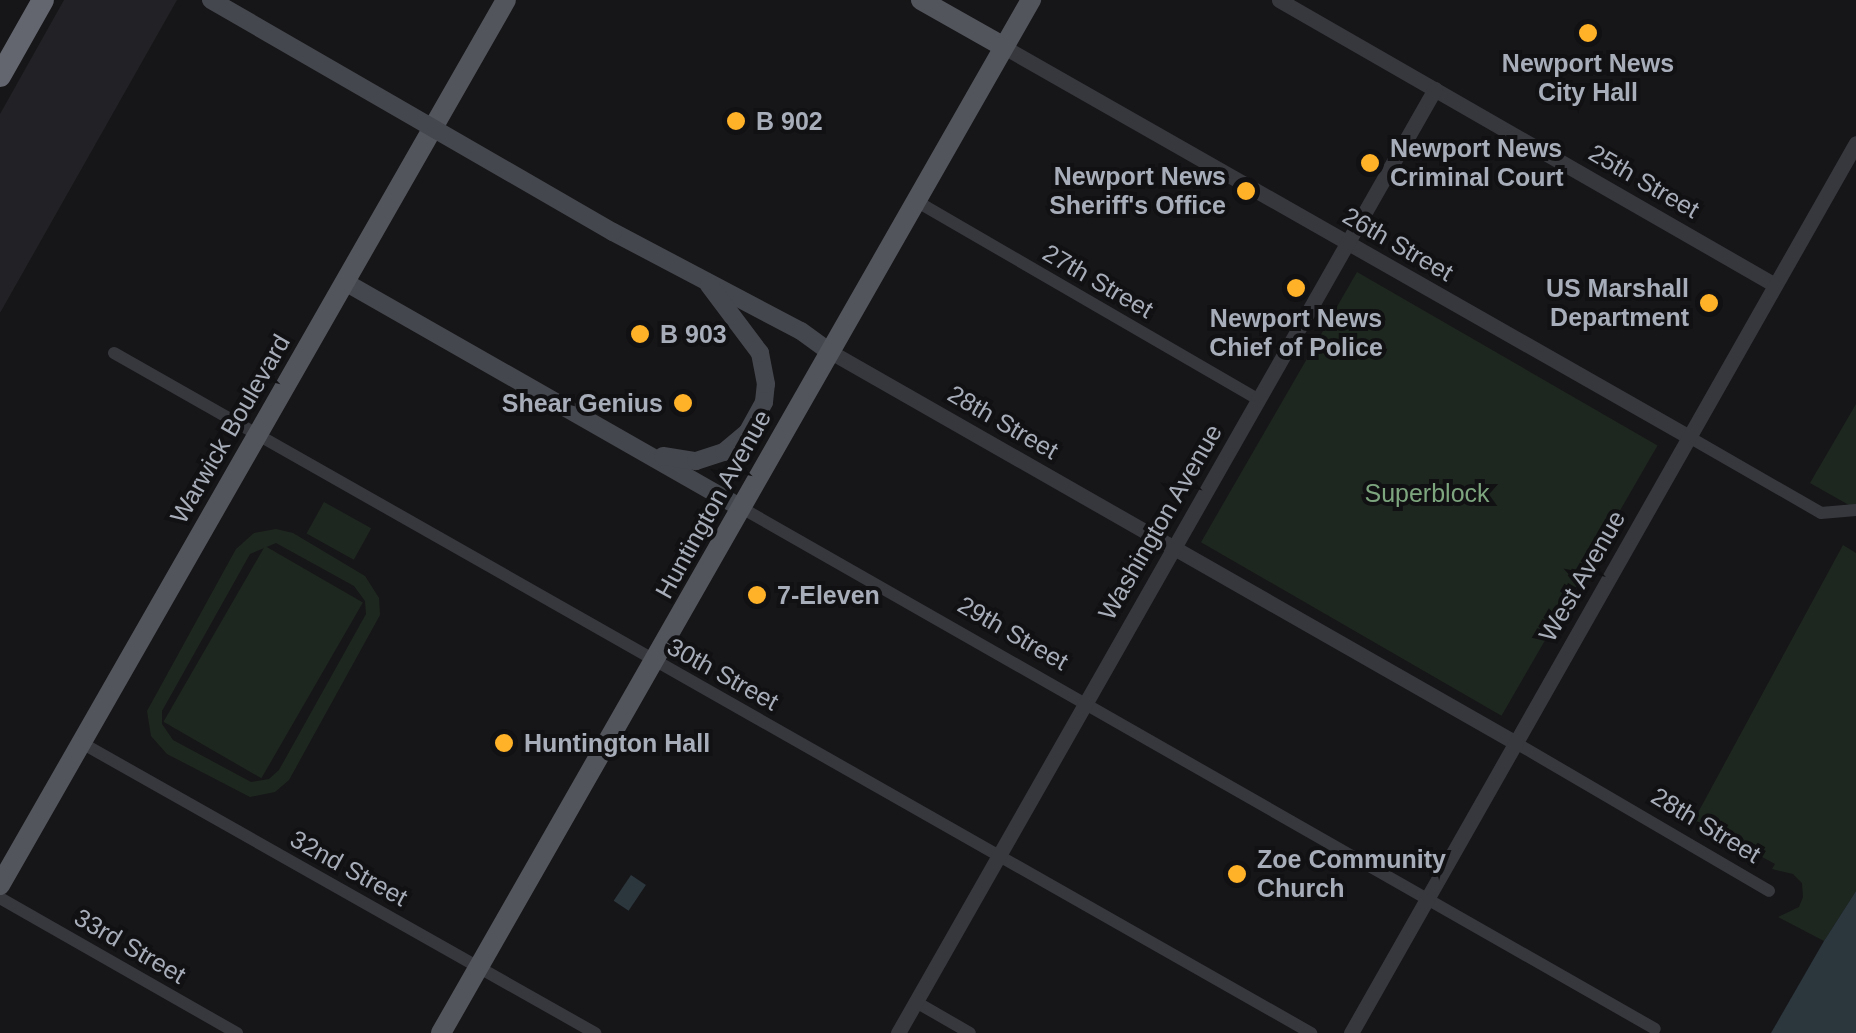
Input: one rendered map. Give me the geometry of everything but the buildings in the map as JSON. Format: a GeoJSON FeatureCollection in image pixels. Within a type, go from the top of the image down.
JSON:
{"type":"FeatureCollection","features":[{"type":"Feature","properties":{"kind":"highway"},"geometry":{"type":"LineString","coordinates":[[0,76],[44,0]]}},
{"type":"Feature","properties":{"kind":"main road","name":"28th Street"},"geometry":{"type":"LineString","coordinates":[[211,0],[613,232],[801,331],[829,351]]}},
{"type":"Feature","properties":{"kind":"main road","name":"Warwick Boulevard"},"geometry":{"type":"LineString","coordinates":[[0,885],[506,0]]}},
{"type":"Feature","properties":{"kind":"main road","name":"26th Street"},"geometry":{"type":"LineString","coordinates":[[921,0],[1004,48]]}},
{"type":"Feature","properties":{"kind":"main road","name":"Huntington Avenue"},"geometry":{"type":"LineString","coordinates":[[441,1033],[1031,0]]}},
{"type":"Feature","properties":{"kind":"main road","name":"29th Street"},"geometry":{"type":"LineString","coordinates":[[345,282],[740,507]]}},
{"type":"Feature","properties":{"kind":"main road"},"geometry":{"type":"LineString","coordinates":[[640,450],[677,460],[708,459],[737,443],[759,416],[766,384],[760,353],[708,285]]}},
{"type":"Feature","properties":{"kind":"street","name":"25th Street"},"geometry":{"type":"LineString","coordinates":[[1279,0],[1776,285]]}},
{"type":"Feature","properties":{"kind":"street","name":"26th Street"},"geometry":{"type":"LineString","coordinates":[[1004,48],[1821,513],[1856,510]]}},
{"type":"Feature","properties":{"kind":"street","name":"Washington Avenue"},"geometry":{"type":"LineString","coordinates":[[898,1033],[1435,89]]}},
{"type":"Feature","properties":{"kind":"street","name":"West Avenue"},"geometry":{"type":"LineString","coordinates":[[1351,1033],[1856,142]]}},
{"type":"Feature","properties":{"kind":"street","name":"27th Street"},"geometry":{"type":"LineString","coordinates":[[916,201],[1258,399]]}},
{"type":"Feature","properties":{"kind":"street","name":"28th Street"},"geometry":{"type":"LineString","coordinates":[[829,351],[1769,891]]}},
{"type":"Feature","properties":{"kind":"street","name":"30th Street"},"geometry":{"type":"LineString","coordinates":[[114,353],[1311,1033]]}},
{"type":"Feature","properties":{"kind":"street","name":"29th Street"},"geometry":{"type":"LineString","coordinates":[[740,507],[1655,1029]]}},
{"type":"Feature","properties":{"kind":"street","name":"32nd Street"},"geometry":{"type":"LineString","coordinates":[[80,742],[595,1033]]}},
{"type":"Feature","properties":{"kind":"street","name":"33rd Street"},"geometry":{"type":"LineString","coordinates":[[0,898],[237,1033]]}},
{"type":"Feature","properties":{"kind":"street"},"geometry":{"type":"LineString","coordinates":[[916,1002],[970,1033]]}},
{"type":"Feature","properties":{"kind":"shaded area"},"geometry":{"type":"Polygon","coordinates":[[[64,0],[177,0],[0,313],[0,114],[64,0]]]}},
{"type":"Feature","properties":{"kind":"shaded area"},"geometry":{"type":"Polygon","coordinates":[[[631,875],[646,885],[629,911],[614,901],[631,875]]]}},
{"type":"Feature","properties":{"kind":"shaded area"},"geometry":{"type":"Polygon","coordinates":[[[1856,891],[1856,1033],[1771,1033],[1824,941],[1856,891]]]}},
{"type":"Feature","properties":{"kind":"green space","name":"Superblock"},"geometry":{"type":"Polygon","coordinates":[[[1357,272],[1658,446],[1502,716],[1201,542],[1357,272]]]}},
{"type":"Feature","properties":{"kind":"green space"},"geometry":{"type":"Polygon","coordinates":[[[1856,404],[1856,509],[1810,483],[1856,404]]]}},
{"type":"Feature","properties":{"kind":"green space"},"geometry":{"type":"Polygon","coordinates":[[[324,502],[371,528],[354,560],[307,533],[324,502]]]}},
{"type":"Feature","properties":{"kind":"green space"},"geometry":{"type":"Polygon","coordinates":[[[276,529],[293,533],[365,576],[379,598],[380,615],[289,780],[275,792],[250,797],[167,754],[151,736],[147,711],[236,549],[254,533],[276,529]],[[276,543],[250,554],[162,711],[162,724],[173,740],[251,782],[269,779],[279,770],[366,614],[365,601],[354,586],[276,543]]]}},
{"type":"Feature","properties":{"kind":"green space"},"geometry":{"type":"Polygon","coordinates":[[[1843,545],[1856,553],[1856,891],[1824,941],[1778,917],[1799,907],[1803,897],[1802,883],[1793,874],[1772,869],[1775,864],[1694,820],[1843,545]]]}},
{"type":"Feature","properties":{"kind":"green space"},"geometry":{"type":"Polygon","coordinates":[[[265,546],[363,602],[261,778],[163,722],[265,546]]]}},
{"type":"Feature","properties":{"kind":"place","name":"Newport News City Hall"},"geometry":{"type":"Point","coordinates":[1588,33]}},
{"type":"Feature","properties":{"kind":"place","name":"B 902"},"geometry":{"type":"Point","coordinates":[736,121]}},
{"type":"Feature","properties":{"kind":"place","name":"Newport News Criminal Court"},"geometry":{"type":"Point","coordinates":[1370,163]}},
{"type":"Feature","properties":{"kind":"place","name":"Newport News Sheriff's Office"},"geometry":{"type":"Point","coordinates":[1246,191]}},
{"type":"Feature","properties":{"kind":"place","name":"Newport News Chief of Police"},"geometry":{"type":"Point","coordinates":[1296,288]}},
{"type":"Feature","properties":{"kind":"place","name":"US Marshall Department"},"geometry":{"type":"Point","coordinates":[1709,303]}},
{"type":"Feature","properties":{"kind":"place","name":"B 903"},"geometry":{"type":"Point","coordinates":[640,334]}},
{"type":"Feature","properties":{"kind":"place","name":"Shear Genius"},"geometry":{"type":"Point","coordinates":[683,403]}},
{"type":"Feature","properties":{"kind":"place","name":"7-Eleven"},"geometry":{"type":"Point","coordinates":[757,595]}},
{"type":"Feature","properties":{"kind":"place","name":"Huntington Hall"},"geometry":{"type":"Point","coordinates":[504,743]}},
{"type":"Feature","properties":{"kind":"place","name":"Zoe Community Church"},"geometry":{"type":"Point","coordinates":[1237,874]}}]}
